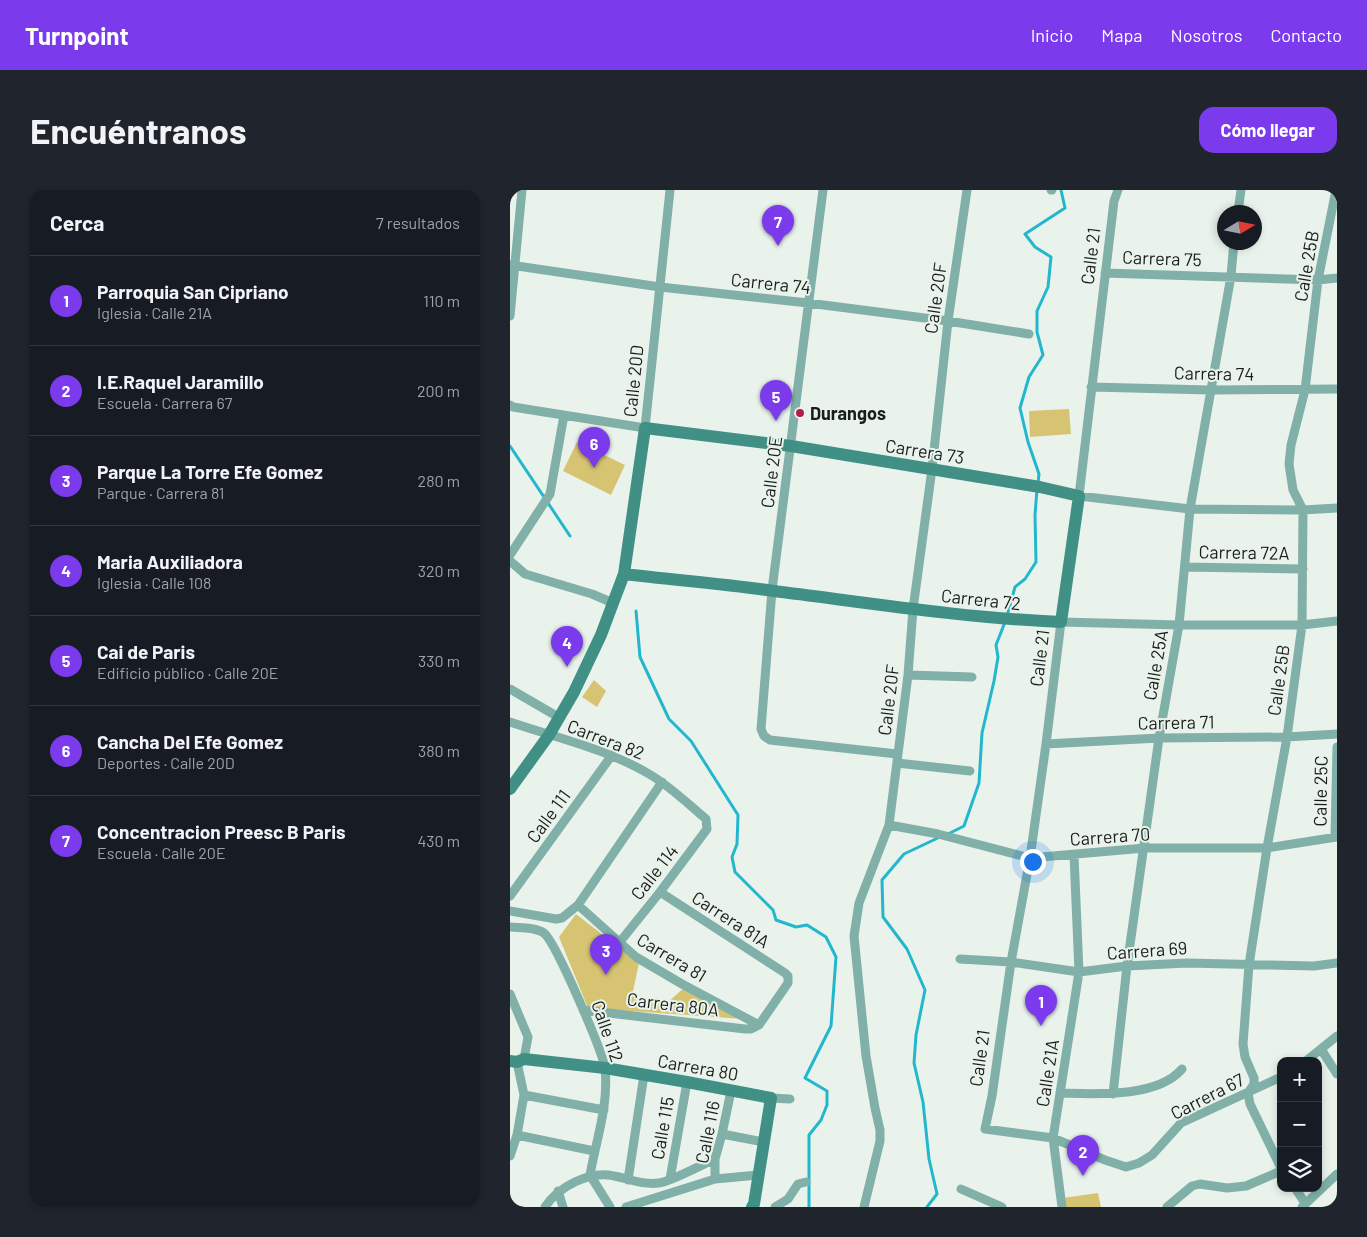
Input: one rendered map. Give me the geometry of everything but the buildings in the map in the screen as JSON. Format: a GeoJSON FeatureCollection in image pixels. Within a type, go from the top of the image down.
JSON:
{"type":"FeatureCollection","features":[{"type":"Feature","properties":{"kind":"street"},"geometry":{"type":"LineString","coordinates":[[510,316],[512,265],[522,190]]}},
{"type":"Feature","properties":{"kind":"street","name":"Calle 20D"},"geometry":{"type":"LineString","coordinates":[[510,789],[550,735],[574,692],[601,635],[624,574],[645,428],[670,190]]}},
{"type":"Feature","properties":{"kind":"street","name":"Calle 20E"},"geometry":{"type":"LineString","coordinates":[[823,190],[772,590],[761,729],[764,736],[770,740],[897,758]]}},
{"type":"Feature","properties":{"kind":"street","name":"Calle 20F"},"geometry":{"type":"LineString","coordinates":[[864,1207],[880,1141],[880,1130],[866,1056],[854,936],[859,903],[889,825],[948,321],[967,190]]}},
{"type":"Feature","properties":{"kind":"street","name":"Calle 21"},"geometry":{"type":"LineString","coordinates":[[985,1128],[1011,962],[1030,858],[1079,496],[1114,201],[1118,190]]}},
{"type":"Feature","properties":{"kind":"street"},"geometry":{"type":"LineString","coordinates":[[1239,205],[1241,190]]}},
{"type":"Feature","properties":{"kind":"street","name":"Calle 25B"},"geometry":{"type":"LineString","coordinates":[[1277,1162],[1253,1113],[1248,1093],[1254,1084],[1254,1078],[1245,1057],[1243,1044],[1249,965],[1302,625],[1303,510],[1293,490],[1289,464],[1291,446],[1305,390],[1318,280],[1336,190]]}},
{"type":"Feature","properties":{"kind":"street","name":"Calle 25A"},"geometry":{"type":"LineString","coordinates":[[1113,1094],[1127,966],[1159,738],[1178,625],[1190,509],[1233,250]]}},
{"type":"Feature","properties":{"kind":"street","name":"Carrera 74"},"geometry":{"type":"LineString","coordinates":[[512,265],[660,287],[808,303],[948,321],[1029,334]]}},
{"type":"Feature","properties":{"kind":"street","name":"Carrera 75"},"geometry":{"type":"LineString","coordinates":[[1105,273],[1318,280],[1337,278]]}},
{"type":"Feature","properties":{"kind":"street","name":"Carrera 74"},"geometry":{"type":"LineString","coordinates":[[1091,387],[1210,390],[1337,389]]}},
{"type":"Feature","properties":{"kind":"street","name":"Carrera 73"},"geometry":{"type":"LineString","coordinates":[[510,404],[513,407],[645,428],[791,446],[1040,487],[1079,496],[1190,509],[1303,510],[1337,508]]}},
{"type":"Feature","properties":{"kind":"street"},"geometry":{"type":"LineString","coordinates":[[510,555],[550,494],[564,415]]}},
{"type":"Feature","properties":{"kind":"street"},"geometry":{"type":"LineString","coordinates":[[510,561],[526,574],[592,594],[613,603]]}},
{"type":"Feature","properties":{"kind":"street","name":"Carrera 72A"},"geometry":{"type":"LineString","coordinates":[[1185,567],[1303,569]]}},
{"type":"Feature","properties":{"kind":"street","name":"Carrera 72"},"geometry":{"type":"LineString","coordinates":[[624,574],[1019,620],[1178,625],[1302,625],[1337,622]]}},
{"type":"Feature","properties":{"kind":"street"},"geometry":{"type":"LineString","coordinates":[[908,675],[972,677]]}},
{"type":"Feature","properties":{"kind":"street","name":"Carrera 82"},"geometry":{"type":"LineString","coordinates":[[510,688],[560,718]]}},
{"type":"Feature","properties":{"kind":"street","name":"Carrera 82"},"geometry":{"type":"LineString","coordinates":[[510,722],[612,755],[662,782],[706,819]]}},
{"type":"Feature","properties":{"kind":"street","name":"Carrera 71"},"geometry":{"type":"LineString","coordinates":[[1046,744],[1159,738],[1286,737],[1337,734]]}},
{"type":"Feature","properties":{"kind":"street","name":"Calle 25C"},"geometry":{"type":"LineString","coordinates":[[1336,837],[1337,747]]}},
{"type":"Feature","properties":{"kind":"street","name":"Calle 111"},"geometry":{"type":"LineString","coordinates":[[510,896],[612,755]]}},
{"type":"Feature","properties":{"kind":"street"},"geometry":{"type":"LineString","coordinates":[[897,758],[970,771]]}},
{"type":"Feature","properties":{"kind":"street"},"geometry":{"type":"LineString","coordinates":[[510,911],[556,920],[562,918],[578,905],[662,782]]}},
{"type":"Feature","properties":{"kind":"street","name":"Calle 114"},"geometry":{"type":"LineString","coordinates":[[619,943],[707,829],[706,819]]}},
{"type":"Feature","properties":{"kind":"street","name":"Carrera 70"},"geometry":{"type":"LineString","coordinates":[[889,825],[938,834],[1030,858],[1145,848],[1266,848],[1336,837]]}},
{"type":"Feature","properties":{"kind":"street","name":"Calle 21A"},"geometry":{"type":"LineString","coordinates":[[1062,1207],[1053,1138],[1079,972],[1074,855]]}},
{"type":"Feature","properties":{"kind":"street","name":"Carrera 81A"},"geometry":{"type":"LineString","coordinates":[[660,892],[788,976],[788,983],[759,1025]]}},
{"type":"Feature","properties":{"kind":"street","name":"Carrera 81"},"geometry":{"type":"LineString","coordinates":[[578,905],[636,957],[759,1025]]}},
{"type":"Feature","properties":{"kind":"street","name":"Calle 112"},"geometry":{"type":"LineString","coordinates":[[510,928],[536,930],[548,938],[583,1010],[605,1068],[604,1110],[590,1175]]}},
{"type":"Feature","properties":{"kind":"street","name":"Carrera 69"},"geometry":{"type":"LineString","coordinates":[[960,958],[1011,962],[1079,972],[1127,966],[1187,963],[1314,966],[1337,963]]}},
{"type":"Feature","properties":{"kind":"street"},"geometry":{"type":"LineString","coordinates":[[510,994],[528,1037],[517,1061],[524,1095],[510,1156]]}},
{"type":"Feature","properties":{"kind":"street","name":"Carrera 80A"},"geometry":{"type":"LineString","coordinates":[[583,1010],[745,1029],[751,1029],[759,1025]]}},
{"type":"Feature","properties":{"kind":"street"},"geometry":{"type":"LineString","coordinates":[[1311,1057],[1337,1036]]}},
{"type":"Feature","properties":{"kind":"street"},"geometry":{"type":"LineString","coordinates":[[1321,1049],[1337,1074]]}},
{"type":"Feature","properties":{"kind":"street","name":"Carrera 80"},"geometry":{"type":"LineString","coordinates":[[517,1061],[605,1068],[771,1098],[790,1099]]}},
{"type":"Feature","properties":{"kind":"street"},"geometry":{"type":"LineString","coordinates":[[1060,1093],[1113,1094],[1161,1084],[1175,1077],[1182,1069]]}},
{"type":"Feature","properties":{"kind":"street"},"geometry":{"type":"LineString","coordinates":[[628,1180],[644,1075]]}},
{"type":"Feature","properties":{"kind":"street","name":"Carrera 67"},"geometry":{"type":"LineString","coordinates":[[985,1128],[1053,1138],[1126,1167],[1139,1163],[1152,1155],[1181,1123],[1277,1080]]}},
{"type":"Feature","properties":{"kind":"street","name":"Calle 115"},"geometry":{"type":"LineString","coordinates":[[670,1179],[687,1082]]}},
{"type":"Feature","properties":{"kind":"street","name":"Calle 116"},"geometry":{"type":"LineString","coordinates":[[715,1179],[715,1159],[731,1091]]}},
{"type":"Feature","properties":{"kind":"street"},"geometry":{"type":"LineString","coordinates":[[524,1095],[604,1110]]}},
{"type":"Feature","properties":{"kind":"street"},"geometry":{"type":"LineString","coordinates":[[752,1207],[771,1098]]}},
{"type":"Feature","properties":{"kind":"street"},"geometry":{"type":"LineString","coordinates":[[510,1112],[520,1113]]}},
{"type":"Feature","properties":{"kind":"street"},"geometry":{"type":"LineString","coordinates":[[722,1134],[764,1142]]}},
{"type":"Feature","properties":{"kind":"street"},"geometry":{"type":"LineString","coordinates":[[516,1135],[594,1150]]}},
{"type":"Feature","properties":{"kind":"street"},"geometry":{"type":"LineString","coordinates":[[544,1207],[558,1191],[590,1175],[613,1175],[645,1184],[662,1183],[715,1159]]}},
{"type":"Feature","properties":{"kind":"street"},"geometry":{"type":"LineString","coordinates":[[1167,1207],[1192,1186],[1200,1184],[1227,1188],[1246,1186],[1277,1172]]}},
{"type":"Feature","properties":{"kind":"street"},"geometry":{"type":"LineString","coordinates":[[1297,1192],[1303,1205],[1337,1174]]}},
{"type":"Feature","properties":{"kind":"street"},"geometry":{"type":"LineString","coordinates":[[590,1175],[610,1207]]}},
{"type":"Feature","properties":{"kind":"street"},"geometry":{"type":"LineString","coordinates":[[626,1207],[715,1179],[758,1175]]}},
{"type":"Feature","properties":{"kind":"street"},"geometry":{"type":"LineString","coordinates":[[775,1207],[788,1199],[798,1184],[806,1182]]}},
{"type":"Feature","properties":{"kind":"street"},"geometry":{"type":"LineString","coordinates":[[961,1189],[1002,1207]]}},
{"type":"Feature","properties":{"kind":"street"},"geometry":{"type":"LineString","coordinates":[[558,1191],[564,1207]]}},
{"type":"Feature","properties":{"kind":"shaded area"},"geometry":{"type":"Polygon","coordinates":[[[1069,409],[1071,434],[1030,437],[1029,411],[1069,409]]]}},
{"type":"Feature","properties":{"kind":"shaded area"},"geometry":{"type":"Polygon","coordinates":[[[577,442],[625,465],[611,495],[563,471],[577,442]]]}},
{"type":"Feature","properties":{"kind":"shaded area"},"geometry":{"type":"Polygon","coordinates":[[[594,680],[606,691],[597,707],[582,697],[594,680]]]}},
{"type":"Feature","properties":{"kind":"shaded area"},"geometry":{"type":"Polygon","coordinates":[[[576,914],[639,963],[632,996],[668,1002],[685,987],[743,1019],[588,1008],[559,937],[576,914]]]}},
{"type":"Feature","properties":{"kind":"shaded area"},"geometry":{"type":"Polygon","coordinates":[[[1098,1193],[1101,1207],[1064,1207],[1063,1198],[1098,1193]]]}},
{"type":"Feature","properties":{"kind":"waterway"},"geometry":{"type":"LineString","coordinates":[[1038,483],[1039,474],[1028,442],[1020,408],[1029,377],[1043,355],[1037,332],[1037,311],[1048,287],[1051,257],[1035,247],[1025,234],[1065,208],[1061,190]]}},
{"type":"Feature","properties":{"kind":"waterway"},"geometry":{"type":"LineString","coordinates":[[510,446],[570,536]]}},
{"type":"Feature","properties":{"kind":"waterway"},"geometry":{"type":"LineString","coordinates":[[1007,616],[1015,587],[1025,579],[1036,562],[1035,515],[1037,489]]}},
{"type":"Feature","properties":{"kind":"waterway"},"geometry":{"type":"LineString","coordinates":[[636,611],[640,657],[669,719],[691,741],[738,815],[737,844],[732,857],[735,872],[773,910],[776,920],[796,927],[807,925],[826,937],[836,957],[831,1026],[805,1078],[827,1091],[827,1105],[821,1120],[809,1135],[809,1207]]}},
{"type":"Feature","properties":{"kind":"waterway"},"geometry":{"type":"LineString","coordinates":[[948,834],[964,826],[979,783],[982,733],[998,657],[996,645],[1005,622]]}},
{"type":"Feature","properties":{"kind":"waterway"},"geometry":{"type":"LineString","coordinates":[[927,1207],[937,1194],[929,1159],[923,1102],[914,1063],[916,1035],[925,990],[907,949],[883,917],[882,880],[904,854],[940,837]]}},
{"type":"Feature","properties":{"kind":"place","name":"Concentracion Preesc B Paris"},"geometry":{"type":"Point","coordinates":[778,246]}},
{"type":"Feature","properties":{"kind":"place","name":"Durangos"},"geometry":{"type":"Point","coordinates":[800,413]}},
{"type":"Feature","properties":{"kind":"place","name":"Cai de Paris"},"geometry":{"type":"Point","coordinates":[776,421]}},
{"type":"Feature","properties":{"kind":"place","name":"Cancha Del Efe Gomez"},"geometry":{"type":"Point","coordinates":[594,468]}},
{"type":"Feature","properties":{"kind":"place","name":"Maria Auxiliadora"},"geometry":{"type":"Point","coordinates":[567,667]}},
{"type":"Feature","properties":{"kind":"place","name":"Parque La Torre Efe Gomez"},"geometry":{"type":"Point","coordinates":[606,975]}},
{"type":"Feature","properties":{"kind":"place","name":"Parroquia San Cipriano"},"geometry":{"type":"Point","coordinates":[1041,1026]}},
{"type":"Feature","properties":{"kind":"place","name":"I.E.Raquel Jaramillo"},"geometry":{"type":"Point","coordinates":[1083,1176]}}]}
